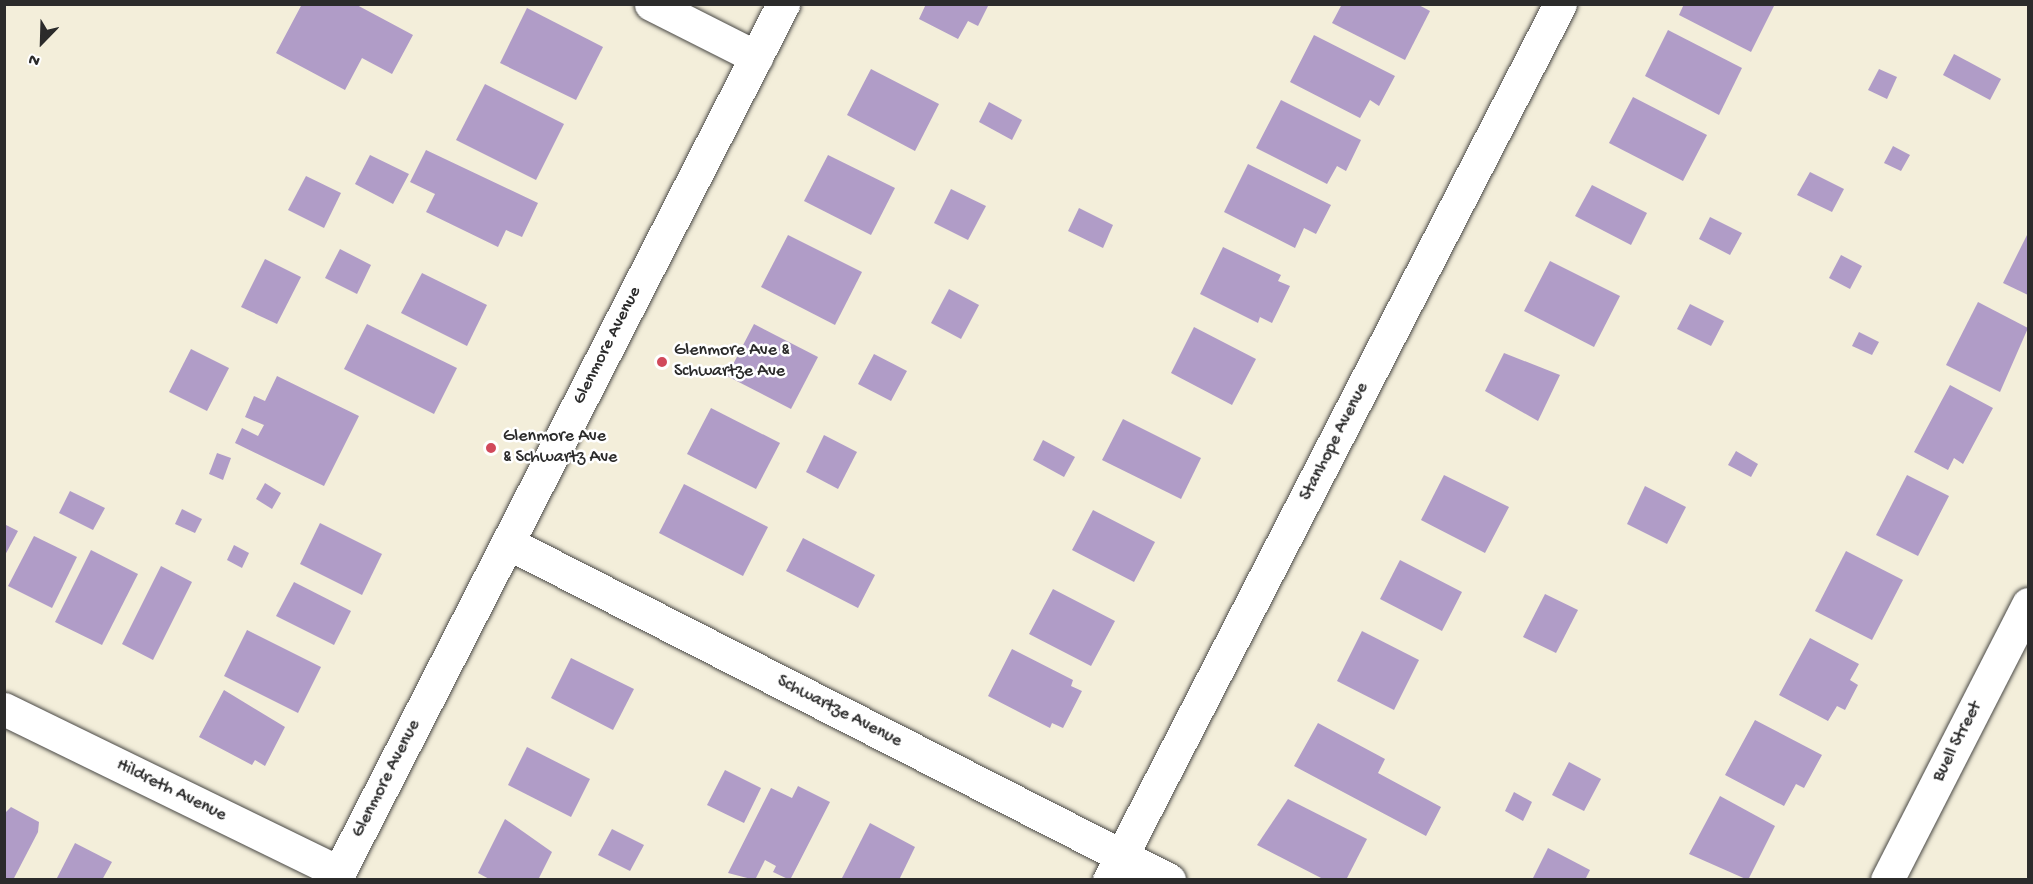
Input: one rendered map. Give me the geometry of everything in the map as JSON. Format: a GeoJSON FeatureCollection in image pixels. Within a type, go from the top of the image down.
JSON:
{"type":"FeatureCollection","features":[{"type":"Feature","properties":{"kind":"street"},"geometry":{"type":"LineString","coordinates":[[651,4],[756,57]]}},
{"type":"Feature","properties":{"kind":"street","name":"Glenmore Avenue"},"geometry":{"type":"LineString","coordinates":[[336,876],[783,4]]}},
{"type":"Feature","properties":{"kind":"street","name":"Stanhope Avenue"},"geometry":{"type":"LineString","coordinates":[[1116,867],[1560,4]]}},
{"type":"Feature","properties":{"kind":"street","name":"Schwartze Avenue"},"geometry":{"type":"LineString","coordinates":[[508,543],[1116,867],[1169,879]]}},
{"type":"Feature","properties":{"kind":"street","name":"Buell Street"},"geometry":{"type":"LineString","coordinates":[[1887,879],[2028,604]]}},
{"type":"Feature","properties":{"kind":"street","name":"Hildreth Avenue"},"geometry":{"type":"LineString","coordinates":[[4,709],[336,876]]}},
{"type":"Feature","properties":{"kind":"building"},"geometry":{"type":"Polygon","coordinates":[[[302,4],[355,4],[413,35],[392,74],[362,58],[345,90],[276,53],[302,4]]]}},
{"type":"Feature","properties":{"kind":"building"},"geometry":{"type":"Polygon","coordinates":[[[926,4],[989,4],[978,26],[968,21],[958,39],[919,19],[926,4]]]}},
{"type":"Feature","properties":{"kind":"building"},"geometry":{"type":"Polygon","coordinates":[[[1342,4],[1417,4],[1430,11],[1405,60],[1332,23],[1342,4]]]}},
{"type":"Feature","properties":{"kind":"building"},"geometry":{"type":"Polygon","coordinates":[[[1684,4],[1775,4],[1751,52],[1679,15],[1684,4]]]}},
{"type":"Feature","properties":{"kind":"building"},"geometry":{"type":"Polygon","coordinates":[[[527,8],[603,47],[576,100],[500,63],[527,8]]]}},
{"type":"Feature","properties":{"kind":"building"},"geometry":{"type":"Polygon","coordinates":[[[1668,30],[1742,68],[1719,115],[1645,76],[1668,30]]]}},
{"type":"Feature","properties":{"kind":"building"},"geometry":{"type":"Polygon","coordinates":[[[1314,35],[1395,76],[1379,106],[1370,100],[1360,118],[1290,82],[1314,35]]]}},
{"type":"Feature","properties":{"kind":"building"},"geometry":{"type":"Polygon","coordinates":[[[1954,54],[2001,79],[1990,100],[1943,75],[1954,54]]]}},
{"type":"Feature","properties":{"kind":"building"},"geometry":{"type":"Polygon","coordinates":[[[871,69],[939,104],[915,151],[847,115],[871,69]]]}},
{"type":"Feature","properties":{"kind":"building"},"geometry":{"type":"Polygon","coordinates":[[[1879,69],[1897,77],[1887,99],[1868,90],[1879,69]]]}},
{"type":"Feature","properties":{"kind":"building"},"geometry":{"type":"Polygon","coordinates":[[[485,84],[564,124],[536,180],[456,140],[485,84]]]}},
{"type":"Feature","properties":{"kind":"building"},"geometry":{"type":"Polygon","coordinates":[[[1633,97],[1707,135],[1683,181],[1609,143],[1633,97]]]}},
{"type":"Feature","properties":{"kind":"building"},"geometry":{"type":"Polygon","coordinates":[[[1281,100],[1361,140],[1346,171],[1337,166],[1327,184],[1256,148],[1281,100]]]}},
{"type":"Feature","properties":{"kind":"building"},"geometry":{"type":"Polygon","coordinates":[[[989,102],[1022,120],[1012,140],[979,122],[989,102]]]}},
{"type":"Feature","properties":{"kind":"building"},"geometry":{"type":"Polygon","coordinates":[[[1893,146],[1910,155],[1901,171],[1884,163],[1893,146]]]}},
{"type":"Feature","properties":{"kind":"building"},"geometry":{"type":"Polygon","coordinates":[[[426,150],[538,203],[522,237],[506,230],[498,247],[426,212],[435,194],[410,182],[426,150]]]}},
{"type":"Feature","properties":{"kind":"building"},"geometry":{"type":"Polygon","coordinates":[[[370,155],[409,174],[393,204],[355,184],[370,155]]]}},
{"type":"Feature","properties":{"kind":"building"},"geometry":{"type":"Polygon","coordinates":[[[828,155],[895,188],[871,235],[804,201],[828,155]]]}},
{"type":"Feature","properties":{"kind":"building"},"geometry":{"type":"Polygon","coordinates":[[[1248,164],[1331,205],[1316,234],[1304,228],[1295,248],[1224,212],[1248,164]]]}},
{"type":"Feature","properties":{"kind":"building"},"geometry":{"type":"Polygon","coordinates":[[[1810,172],[1844,189],[1832,212],[1797,195],[1810,172]]]}},
{"type":"Feature","properties":{"kind":"building"},"geometry":{"type":"Polygon","coordinates":[[[306,176],[341,193],[324,228],[288,210],[306,176]]]}},
{"type":"Feature","properties":{"kind":"building"},"geometry":{"type":"Polygon","coordinates":[[[1592,185],[1647,213],[1631,245],[1575,216],[1592,185]]]}},
{"type":"Feature","properties":{"kind":"building"},"geometry":{"type":"Polygon","coordinates":[[[951,189],[986,206],[968,240],[934,223],[951,189]]]}},
{"type":"Feature","properties":{"kind":"building"},"geometry":{"type":"Polygon","coordinates":[[[1079,208],[1113,225],[1103,248],[1068,231],[1079,208]]]}},
{"type":"Feature","properties":{"kind":"building"},"geometry":{"type":"Polygon","coordinates":[[[1710,217],[1742,233],[1730,255],[1699,239],[1710,217]]]}},
{"type":"Feature","properties":{"kind":"building"},"geometry":{"type":"Polygon","coordinates":[[[2028,233],[2028,295],[2003,283],[2028,233]]]}},
{"type":"Feature","properties":{"kind":"building"},"geometry":{"type":"Polygon","coordinates":[[[788,235],[862,272],[835,325],[761,287],[788,235]]]}},
{"type":"Feature","properties":{"kind":"building"},"geometry":{"type":"Polygon","coordinates":[[[1223,247],[1281,275],[1278,281],[1290,286],[1272,323],[1260,317],[1258,323],[1200,294],[1223,247]]]}},
{"type":"Feature","properties":{"kind":"building"},"geometry":{"type":"Polygon","coordinates":[[[340,249],[371,265],[357,294],[325,278],[340,249]]]}},
{"type":"Feature","properties":{"kind":"building"},"geometry":{"type":"Polygon","coordinates":[[[1841,255],[1862,266],[1850,289],[1829,278],[1841,255]]]}},
{"type":"Feature","properties":{"kind":"building"},"geometry":{"type":"Polygon","coordinates":[[[265,259],[301,277],[277,324],[241,307],[265,259]]]}},
{"type":"Feature","properties":{"kind":"building"},"geometry":{"type":"Polygon","coordinates":[[[1550,261],[1620,296],[1594,347],[1524,311],[1550,261]]]}},
{"type":"Feature","properties":{"kind":"building"},"geometry":{"type":"Polygon","coordinates":[[[422,273],[487,305],[467,346],[401,313],[422,273]]]}},
{"type":"Feature","properties":{"kind":"building"},"geometry":{"type":"Polygon","coordinates":[[[949,289],[979,305],[961,339],[931,323],[949,289]]]}},
{"type":"Feature","properties":{"kind":"building"},"geometry":{"type":"Polygon","coordinates":[[[1978,302],[2028,328],[2000,392],[1946,365],[1978,302]]]}},
{"type":"Feature","properties":{"kind":"building"},"geometry":{"type":"Polygon","coordinates":[[[1690,304],[1724,321],[1711,346],[1677,329],[1690,304]]]}},
{"type":"Feature","properties":{"kind":"building"},"geometry":{"type":"Polygon","coordinates":[[[367,324],[457,368],[434,414],[344,369],[367,324]]]}},
{"type":"Feature","properties":{"kind":"building"},"geometry":{"type":"Polygon","coordinates":[[[754,324],[818,357],[791,409],[727,376],[754,324]]]}},
{"type":"Feature","properties":{"kind":"building"},"geometry":{"type":"Polygon","coordinates":[[[1194,327],[1256,359],[1232,405],[1171,373],[1194,327]]]}},
{"type":"Feature","properties":{"kind":"building"},"geometry":{"type":"Polygon","coordinates":[[[1859,332],[1879,342],[1872,355],[1852,346],[1859,332]]]}},
{"type":"Feature","properties":{"kind":"building"},"geometry":{"type":"Polygon","coordinates":[[[191,349],[229,368],[207,411],[169,392],[191,349]]]}},
{"type":"Feature","properties":{"kind":"building"},"geometry":{"type":"Polygon","coordinates":[[[1504,353],[1560,375],[1538,421],[1485,391],[1504,353]]]}},
{"type":"Feature","properties":{"kind":"building"},"geometry":{"type":"Polygon","coordinates":[[[874,354],[907,371],[891,401],[858,384],[874,354]]]}},
{"type":"Feature","properties":{"kind":"building"},"geometry":{"type":"Polygon","coordinates":[[[277,376],[359,416],[324,486],[235,443],[242,428],[258,436],[264,425],[245,417],[254,396],[265,401],[277,376]]]}},
{"type":"Feature","properties":{"kind":"building"},"geometry":{"type":"Polygon","coordinates":[[[1950,385],[1993,408],[1963,464],[1954,458],[1948,470],[1914,452],[1950,385]]]}},
{"type":"Feature","properties":{"kind":"building"},"geometry":{"type":"Polygon","coordinates":[[[711,408],[780,443],[756,489],[687,454],[711,408]]]}},
{"type":"Feature","properties":{"kind":"building"},"geometry":{"type":"Polygon","coordinates":[[[1123,419],[1201,458],[1181,499],[1102,460],[1123,419]]]}},
{"type":"Feature","properties":{"kind":"building"},"geometry":{"type":"Polygon","coordinates":[[[824,435],[857,452],[838,489],[806,472],[824,435]]]}},
{"type":"Feature","properties":{"kind":"building"},"geometry":{"type":"Polygon","coordinates":[[[1043,440],[1075,457],[1064,477],[1033,460],[1043,440]]]}},
{"type":"Feature","properties":{"kind":"building"},"geometry":{"type":"Polygon","coordinates":[[[1736,451],[1758,464],[1751,477],[1728,465],[1736,451]]]}},
{"type":"Feature","properties":{"kind":"building"},"geometry":{"type":"Polygon","coordinates":[[[217,453],[231,458],[223,480],[209,474],[217,453]]]}},
{"type":"Feature","properties":{"kind":"building"},"geometry":{"type":"Polygon","coordinates":[[[1444,475],[1509,507],[1485,553],[1421,520],[1444,475]]]}},
{"type":"Feature","properties":{"kind":"building"},"geometry":{"type":"Polygon","coordinates":[[[1907,475],[1949,496],[1918,556],[1876,535],[1907,475]]]}},
{"type":"Feature","properties":{"kind":"building"},"geometry":{"type":"Polygon","coordinates":[[[265,483],[281,493],[272,509],[256,499],[265,483]]]}},
{"type":"Feature","properties":{"kind":"building"},"geometry":{"type":"Polygon","coordinates":[[[684,484],[768,527],[743,576],[659,533],[684,484]]]}},
{"type":"Feature","properties":{"kind":"building"},"geometry":{"type":"Polygon","coordinates":[[[1645,486],[1686,507],[1667,544],[1627,524],[1645,486]]]}},
{"type":"Feature","properties":{"kind":"building"},"geometry":{"type":"Polygon","coordinates":[[[70,491],[105,508],[93,530],[59,513],[70,491]]]}},
{"type":"Feature","properties":{"kind":"building"},"geometry":{"type":"Polygon","coordinates":[[[182,509],[202,519],[195,533],[175,524],[182,509]]]}},
{"type":"Feature","properties":{"kind":"building"},"geometry":{"type":"Polygon","coordinates":[[[1093,510],[1155,542],[1134,582],[1072,550],[1093,510]]]}},
{"type":"Feature","properties":{"kind":"building"},"geometry":{"type":"Polygon","coordinates":[[[320,523],[382,554],[362,595],[300,564],[320,523]]]}},
{"type":"Feature","properties":{"kind":"building"},"geometry":{"type":"Polygon","coordinates":[[[4,524],[18,531],[4,557],[4,524]]]}},
{"type":"Feature","properties":{"kind":"building"},"geometry":{"type":"Polygon","coordinates":[[[34,536],[77,557],[52,608],[8,586],[34,536]]]}},
{"type":"Feature","properties":{"kind":"building"},"geometry":{"type":"Polygon","coordinates":[[[803,538],[875,575],[858,608],[786,571],[803,538]]]}},
{"type":"Feature","properties":{"kind":"building"},"geometry":{"type":"Polygon","coordinates":[[[234,545],[249,553],[242,568],[227,560],[234,545]]]}},
{"type":"Feature","properties":{"kind":"building"},"geometry":{"type":"Polygon","coordinates":[[[91,550],[138,574],[102,645],[55,622],[91,550]]]}},
{"type":"Feature","properties":{"kind":"building"},"geometry":{"type":"Polygon","coordinates":[[[1846,551],[1903,580],[1872,640],[1815,611],[1846,551]]]}},
{"type":"Feature","properties":{"kind":"building"},"geometry":{"type":"Polygon","coordinates":[[[1400,560],[1462,592],[1442,631],[1380,599],[1400,560]]]}},
{"type":"Feature","properties":{"kind":"building"},"geometry":{"type":"Polygon","coordinates":[[[161,566],[192,582],[153,660],[122,644],[161,566]]]}},
{"type":"Feature","properties":{"kind":"building"},"geometry":{"type":"Polygon","coordinates":[[[294,582],[351,611],[334,645],[276,616],[294,582]]]}},
{"type":"Feature","properties":{"kind":"building"},"geometry":{"type":"Polygon","coordinates":[[[1053,589],[1115,621],[1091,666],[1029,634],[1053,589]]]}},
{"type":"Feature","properties":{"kind":"building"},"geometry":{"type":"Polygon","coordinates":[[[1545,594],[1578,610],[1556,653],[1523,637],[1545,594]]]}},
{"type":"Feature","properties":{"kind":"building"},"geometry":{"type":"Polygon","coordinates":[[[247,630],[321,667],[298,713],[224,676],[247,630]]]}},
{"type":"Feature","properties":{"kind":"building"},"geometry":{"type":"Polygon","coordinates":[[[1362,631],[1419,660],[1394,710],[1337,681],[1362,631]]]}},
{"type":"Feature","properties":{"kind":"building"},"geometry":{"type":"Polygon","coordinates":[[[1810,638],[1859,664],[1850,680],[1858,685],[1845,710],[1837,706],[1828,721],[1779,695],[1810,638]]]}},
{"type":"Feature","properties":{"kind":"building"},"geometry":{"type":"Polygon","coordinates":[[[1012,649],[1073,680],[1071,686],[1082,691],[1063,728],[1052,723],[1050,728],[988,696],[1012,649]]]}},
{"type":"Feature","properties":{"kind":"building"},"geometry":{"type":"Polygon","coordinates":[[[571,658],[634,689],[613,730],[551,698],[571,658]]]}},
{"type":"Feature","properties":{"kind":"building"},"geometry":{"type":"Polygon","coordinates":[[[224,690],[285,727],[265,766],[255,760],[252,765],[199,737],[224,690]]]}},
{"type":"Feature","properties":{"kind":"building"},"geometry":{"type":"Polygon","coordinates":[[[1755,720],[1822,755],[1804,788],[1796,784],[1784,806],[1725,775],[1755,720]]]}},
{"type":"Feature","properties":{"kind":"building"},"geometry":{"type":"Polygon","coordinates":[[[1318,723],[1385,759],[1378,773],[1441,807],[1426,836],[1294,766],[1318,723]]]}},
{"type":"Feature","properties":{"kind":"building"},"geometry":{"type":"Polygon","coordinates":[[[527,747],[590,779],[571,817],[508,785],[527,747]]]}},
{"type":"Feature","properties":{"kind":"building"},"geometry":{"type":"Polygon","coordinates":[[[1569,762],[1601,779],[1584,811],[1552,795],[1569,762]]]}},
{"type":"Feature","properties":{"kind":"building"},"geometry":{"type":"Polygon","coordinates":[[[725,770],[761,788],[744,823],[707,805],[725,770]]]}},
{"type":"Feature","properties":{"kind":"building"},"geometry":{"type":"Polygon","coordinates":[[[798,786],[830,802],[790,880],[773,872],[776,866],[765,860],[755,880],[728,873],[771,788],[792,798],[798,786]]]}},
{"type":"Feature","properties":{"kind":"building"},"geometry":{"type":"Polygon","coordinates":[[[1514,792],[1532,802],[1523,821],[1505,811],[1514,792]]]}},
{"type":"Feature","properties":{"kind":"building"},"geometry":{"type":"Polygon","coordinates":[[[1720,796],[1775,826],[1748,880],[1689,854],[1720,796]]]}},
{"type":"Feature","properties":{"kind":"building"},"geometry":{"type":"Polygon","coordinates":[[[1288,799],[1367,839],[1346,880],[1325,880],[1257,845],[1288,799]]]}},
{"type":"Feature","properties":{"kind":"building"},"geometry":{"type":"Polygon","coordinates":[[[11,807],[39,822],[38,832],[13,880],[4,880],[4,814],[11,807]]]}},
{"type":"Feature","properties":{"kind":"building"},"geometry":{"type":"Polygon","coordinates":[[[505,819],[552,852],[538,880],[491,880],[478,873],[505,819]]]}},
{"type":"Feature","properties":{"kind":"building"},"geometry":{"type":"Polygon","coordinates":[[[870,823],[915,847],[899,880],[841,880],[870,823]]]}},
{"type":"Feature","properties":{"kind":"building"},"geometry":{"type":"Polygon","coordinates":[[[612,829],[644,845],[630,871],[598,855],[612,829]]]}},
{"type":"Feature","properties":{"kind":"building"},"geometry":{"type":"Polygon","coordinates":[[[75,843],[112,862],[102,880],[57,878],[75,843]]]}},
{"type":"Feature","properties":{"kind":"building"},"geometry":{"type":"Polygon","coordinates":[[[1548,848],[1590,870],[1585,880],[1532,880],[1548,848]]]}},
{"type":"Feature","properties":{"kind":"place","name":"Glenmore Ave & Schwartze Ave"},"geometry":{"type":"Point","coordinates":[662,362]}},
{"type":"Feature","properties":{"kind":"place","name":"Glenmore Ave & Schwartz Ave"},"geometry":{"type":"Point","coordinates":[491,448]}}]}
